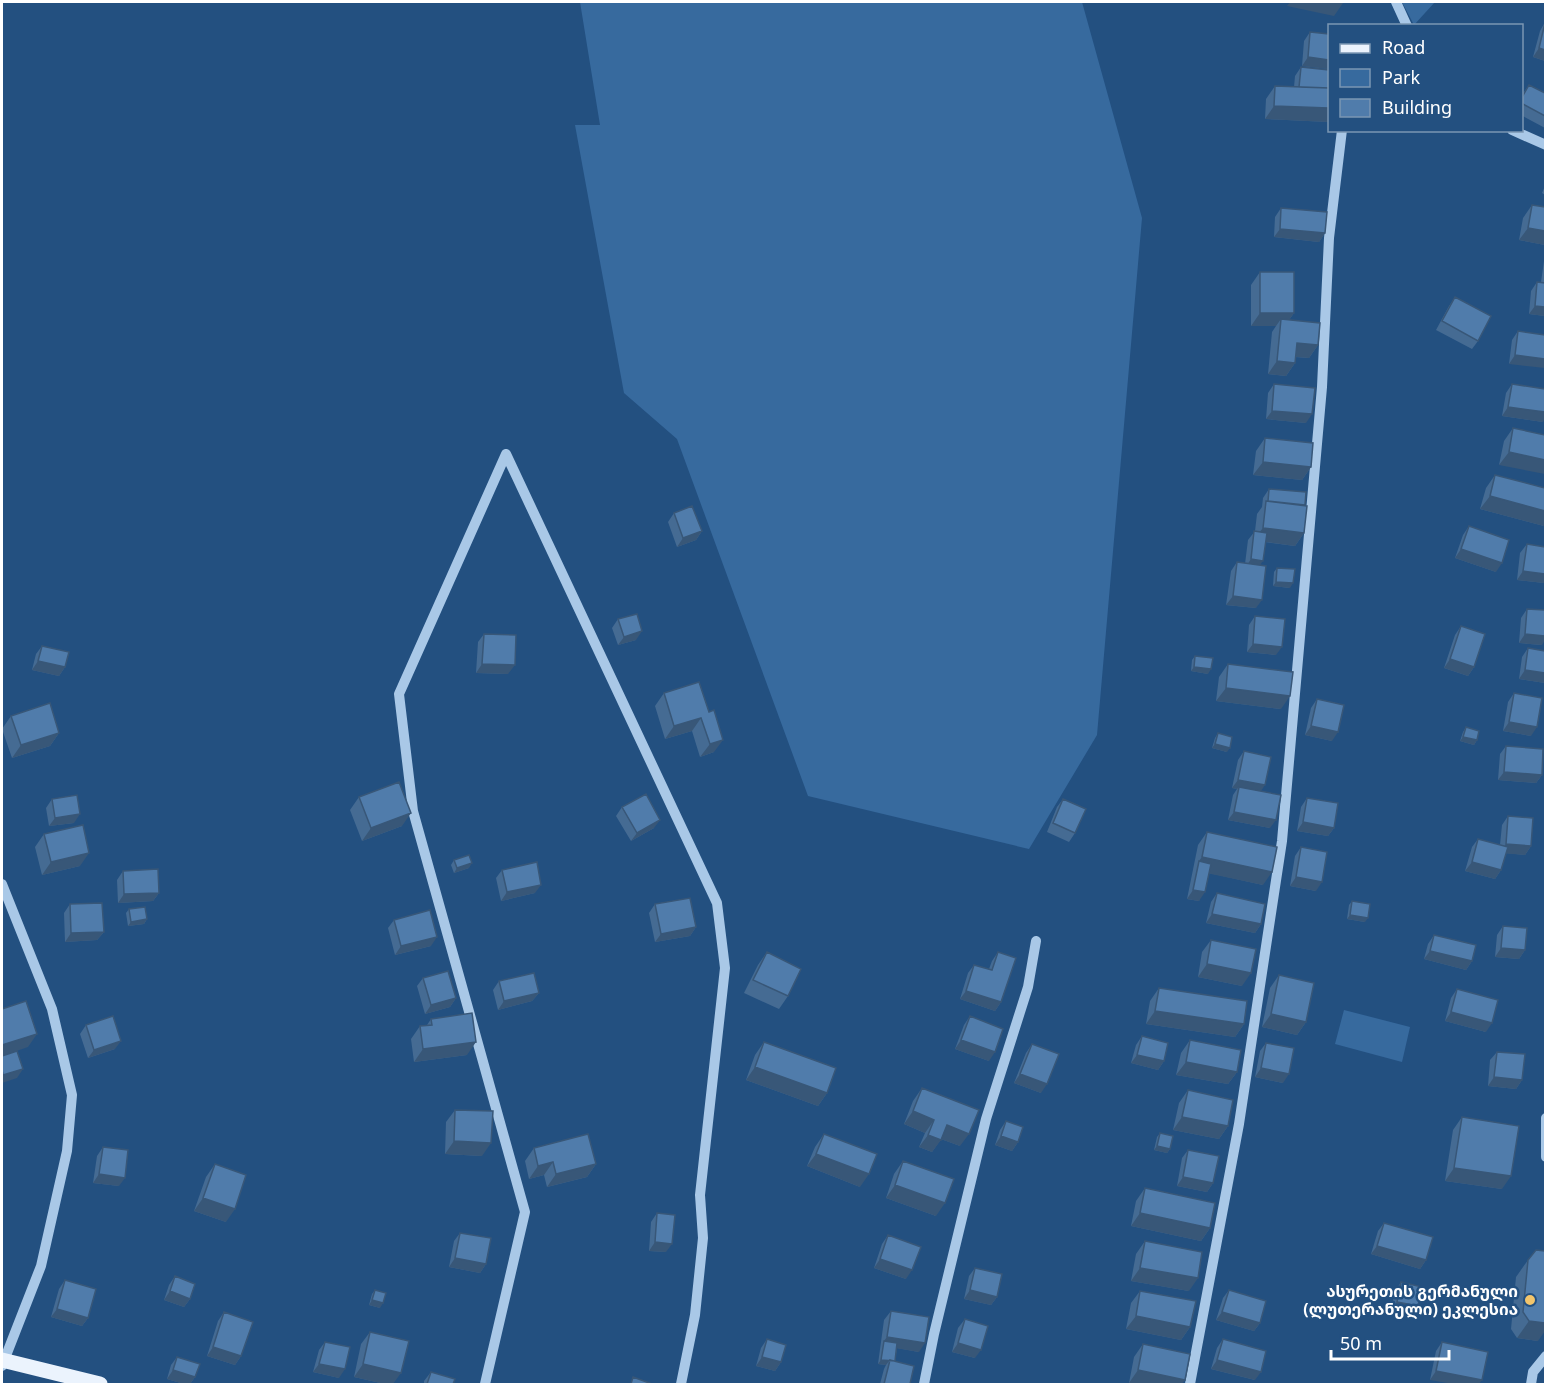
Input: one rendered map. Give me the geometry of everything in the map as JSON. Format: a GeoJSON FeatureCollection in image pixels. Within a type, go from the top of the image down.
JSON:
{"type":"FeatureCollection","features":[{"type":"Feature","properties":{"kind":"main road"},"geometry":{"type":"LineString","coordinates":[[2,1362],[99,1384]]}},
{"type":"Feature","properties":{"kind":"street"},"geometry":{"type":"LineString","coordinates":[[1396,2],[1406,24]]}},
{"type":"Feature","properties":{"kind":"street"},"geometry":{"type":"LineString","coordinates":[[1190,1384],[1239,1124],[1282,841],[1322,387],[1329,238],[1342,132]]}},
{"type":"Feature","properties":{"kind":"street"},"geometry":{"type":"LineString","coordinates":[[1516,132],[1545,145]]}},
{"type":"Feature","properties":{"kind":"street"},"geometry":{"type":"LineString","coordinates":[[485,1384],[525,1212],[413,811],[399,694],[506,454],[717,903],[725,968],[700,1194],[703,1238],[695,1315],[681,1384]]}},
{"type":"Feature","properties":{"kind":"street"},"geometry":{"type":"LineString","coordinates":[[2,884],[52,1009],[72,1095],[67,1151],[41,1266],[2,1362]]}},
{"type":"Feature","properties":{"kind":"street"},"geometry":{"type":"LineString","coordinates":[[924,1384],[986,1119],[1028,987],[1036,941]]}},
{"type":"Feature","properties":{"kind":"street"},"geometry":{"type":"LineString","coordinates":[[1545,1118],[1545,1157]]}},
{"type":"Feature","properties":{"kind":"street"},"geometry":{"type":"LineString","coordinates":[[1531,1384],[1533,1372],[1545,1356]]}},
{"type":"Feature","properties":{"kind":"green space"},"geometry":{"type":"Polygon","coordinates":[[[580,2],[1082,2],[1142,218],[1097,735],[1029,849],[808,796],[677,439],[624,393],[575,125],[600,125],[580,2]]]}},
{"type":"Feature","properties":{"kind":"green space"},"geometry":{"type":"Polygon","coordinates":[[[1402,2],[1435,2],[1415,24],[1402,2]]]}},
{"type":"Feature","properties":{"kind":"green space"},"geometry":{"type":"Polygon","coordinates":[[[1344,1010],[1410,1027],[1402,1062],[1335,1044],[1344,1010]]]}},
{"type":"Feature","properties":{"kind":"building"},"geometry":{"type":"Polygon","coordinates":[[[1545,23],[1545,50],[1539,48],[1545,23]]]}},
{"type":"Feature","properties":{"kind":"building"},"geometry":{"type":"Polygon","coordinates":[[[1310,32],[1328,34],[1328,60],[1308,57],[1310,32]]]}},
{"type":"Feature","properties":{"kind":"building"},"geometry":{"type":"Polygon","coordinates":[[[1301,67],[1328,70],[1328,88],[1299,87],[1301,67]]]}},
{"type":"Feature","properties":{"kind":"building"},"geometry":{"type":"Polygon","coordinates":[[[1529,85],[1545,93],[1545,116],[1523,104],[1523,96],[1529,85]]]}},
{"type":"Feature","properties":{"kind":"building"},"geometry":{"type":"Polygon","coordinates":[[[1275,86],[1328,88],[1328,108],[1274,106],[1275,86]]]}},
{"type":"Feature","properties":{"kind":"building"},"geometry":{"type":"Polygon","coordinates":[[[1532,205],[1545,207],[1545,231],[1528,228],[1532,205]]]}},
{"type":"Feature","properties":{"kind":"building"},"geometry":{"type":"Polygon","coordinates":[[[1281,208],[1327,212],[1325,233],[1280,229],[1281,208]]]}},
{"type":"Feature","properties":{"kind":"building"},"geometry":{"type":"Polygon","coordinates":[[[1260,272],[1294,272],[1294,313],[1260,313],[1260,272]]]}},
{"type":"Feature","properties":{"kind":"building"},"geometry":{"type":"Polygon","coordinates":[[[1537,282],[1545,283],[1545,307],[1535,306],[1537,282]]]}},
{"type":"Feature","properties":{"kind":"building"},"geometry":{"type":"Polygon","coordinates":[[[1455,297],[1491,316],[1478,341],[1442,321],[1455,297]]]}},
{"type":"Feature","properties":{"kind":"building"},"geometry":{"type":"Polygon","coordinates":[[[1281,319],[1320,323],[1318,345],[1297,343],[1295,363],[1277,361],[1281,319]]]}},
{"type":"Feature","properties":{"kind":"building"},"geometry":{"type":"Polygon","coordinates":[[[1518,331],[1545,335],[1545,359],[1515,355],[1518,331]]]}},
{"type":"Feature","properties":{"kind":"building"},"geometry":{"type":"Polygon","coordinates":[[[1274,384],[1315,388],[1312,414],[1272,411],[1274,384]]]}},
{"type":"Feature","properties":{"kind":"building"},"geometry":{"type":"Polygon","coordinates":[[[1512,384],[1545,389],[1545,412],[1508,407],[1512,384]]]}},
{"type":"Feature","properties":{"kind":"building"},"geometry":{"type":"Polygon","coordinates":[[[1513,428],[1545,435],[1545,460],[1509,452],[1513,428]]]}},
{"type":"Feature","properties":{"kind":"building"},"geometry":{"type":"Polygon","coordinates":[[[1265,438],[1313,443],[1311,467],[1263,462],[1265,438]]]}},
{"type":"Feature","properties":{"kind":"building"},"geometry":{"type":"Polygon","coordinates":[[[1495,475],[1545,488],[1545,511],[1490,496],[1495,475]]]}},
{"type":"Feature","properties":{"kind":"building"},"geometry":{"type":"Polygon","coordinates":[[[1269,489],[1306,492],[1305,505],[1268,501],[1269,489]]]}},
{"type":"Feature","properties":{"kind":"building"},"geometry":{"type":"Polygon","coordinates":[[[1266,501],[1307,506],[1304,533],[1263,528],[1266,501]]]}},
{"type":"Feature","properties":{"kind":"building"},"geometry":{"type":"Polygon","coordinates":[[[692,506],[702,531],[683,538],[674,513],[692,506]]]}},
{"type":"Feature","properties":{"kind":"building"},"geometry":{"type":"Polygon","coordinates":[[[1469,526],[1509,540],[1502,563],[1461,549],[1469,526]]]}},
{"type":"Feature","properties":{"kind":"building"},"geometry":{"type":"Polygon","coordinates":[[[1254,531],[1267,533],[1263,561],[1251,559],[1254,531]]]}},
{"type":"Feature","properties":{"kind":"building"},"geometry":{"type":"Polygon","coordinates":[[[1527,544],[1545,547],[1545,574],[1523,571],[1527,544]]]}},
{"type":"Feature","properties":{"kind":"building"},"geometry":{"type":"Polygon","coordinates":[[[1237,562],[1266,566],[1262,600],[1233,596],[1237,562]]]}},
{"type":"Feature","properties":{"kind":"building"},"geometry":{"type":"Polygon","coordinates":[[[1277,568],[1295,569],[1293,583],[1276,582],[1277,568]]]}},
{"type":"Feature","properties":{"kind":"building"},"geometry":{"type":"Polygon","coordinates":[[[1527,609],[1545,610],[1545,636],[1525,634],[1527,609]]]}},
{"type":"Feature","properties":{"kind":"building"},"geometry":{"type":"Polygon","coordinates":[[[637,614],[642,631],[624,637],[618,619],[637,614]]]}},
{"type":"Feature","properties":{"kind":"building"},"geometry":{"type":"Polygon","coordinates":[[[1255,616],[1285,619],[1282,647],[1253,644],[1255,616]]]}},
{"type":"Feature","properties":{"kind":"building"},"geometry":{"type":"Polygon","coordinates":[[[1461,626],[1485,634],[1474,667],[1450,659],[1461,626]]]}},
{"type":"Feature","properties":{"kind":"building"},"geometry":{"type":"Polygon","coordinates":[[[484,634],[516,635],[515,665],[482,664],[484,634]]]}},
{"type":"Feature","properties":{"kind":"building"},"geometry":{"type":"Polygon","coordinates":[[[42,646],[69,652],[65,667],[38,661],[42,646]]]}},
{"type":"Feature","properties":{"kind":"building"},"geometry":{"type":"Polygon","coordinates":[[[1528,648],[1545,651],[1545,673],[1525,670],[1528,648]]]}},
{"type":"Feature","properties":{"kind":"building"},"geometry":{"type":"Polygon","coordinates":[[[1195,656],[1213,658],[1211,669],[1194,667],[1195,656]]]}},
{"type":"Feature","properties":{"kind":"building"},"geometry":{"type":"Polygon","coordinates":[[[1228,664],[1293,672],[1290,696],[1226,688],[1228,664]]]}},
{"type":"Feature","properties":{"kind":"building"},"geometry":{"type":"Polygon","coordinates":[[[699,682],[709,712],[714,710],[723,740],[710,744],[701,718],[674,726],[664,693],[699,682]]]}},
{"type":"Feature","properties":{"kind":"building"},"geometry":{"type":"Polygon","coordinates":[[[1514,693],[1542,698],[1537,727],[1509,722],[1514,693]]]}},
{"type":"Feature","properties":{"kind":"building"},"geometry":{"type":"Polygon","coordinates":[[[1317,699],[1344,705],[1338,732],[1311,726],[1317,699]]]}},
{"type":"Feature","properties":{"kind":"building"},"geometry":{"type":"Polygon","coordinates":[[[50,703],[59,733],[21,745],[11,716],[50,703]]]}},
{"type":"Feature","properties":{"kind":"building"},"geometry":{"type":"Polygon","coordinates":[[[1466,727],[1479,731],[1477,740],[1463,737],[1466,727]]]}},
{"type":"Feature","properties":{"kind":"building"},"geometry":{"type":"Polygon","coordinates":[[[1218,733],[1232,737],[1230,748],[1215,744],[1218,733]]]}},
{"type":"Feature","properties":{"kind":"building"},"geometry":{"type":"Polygon","coordinates":[[[1506,746],[1543,749],[1542,775],[1504,772],[1506,746]]]}},
{"type":"Feature","properties":{"kind":"building"},"geometry":{"type":"Polygon","coordinates":[[[1244,751],[1271,757],[1265,785],[1238,780],[1244,751]]]}},
{"type":"Feature","properties":{"kind":"building"},"geometry":{"type":"Polygon","coordinates":[[[399,782],[411,813],[371,828],[359,797],[399,782]]]}},
{"type":"Feature","properties":{"kind":"building"},"geometry":{"type":"Polygon","coordinates":[[[1239,787],[1281,795],[1276,820],[1234,812],[1239,787]]]}},
{"type":"Feature","properties":{"kind":"building"},"geometry":{"type":"Polygon","coordinates":[[[646,794],[660,820],[637,833],[622,807],[646,794]]]}},
{"type":"Feature","properties":{"kind":"building"},"geometry":{"type":"Polygon","coordinates":[[[77,795],[80,814],[55,818],[52,799],[77,795]]]}},
{"type":"Feature","properties":{"kind":"building"},"geometry":{"type":"Polygon","coordinates":[[[1307,798],[1338,803],[1334,828],[1303,822],[1307,798]]]}},
{"type":"Feature","properties":{"kind":"building"},"geometry":{"type":"Polygon","coordinates":[[[1063,799],[1086,809],[1075,833],[1053,823],[1063,799]]]}},
{"type":"Feature","properties":{"kind":"building"},"geometry":{"type":"Polygon","coordinates":[[[1508,816],[1533,818],[1531,846],[1506,844],[1508,816]]]}},
{"type":"Feature","properties":{"kind":"building"},"geometry":{"type":"Polygon","coordinates":[[[83,825],[89,853],[51,862],[44,834],[83,825]]]}},
{"type":"Feature","properties":{"kind":"building"},"geometry":{"type":"Polygon","coordinates":[[[1207,832],[1277,847],[1272,872],[1202,857],[1207,832]]]}},
{"type":"Feature","properties":{"kind":"building"},"geometry":{"type":"Polygon","coordinates":[[[1478,839],[1508,847],[1501,870],[1472,862],[1478,839]]]}},
{"type":"Feature","properties":{"kind":"building"},"geometry":{"type":"Polygon","coordinates":[[[1301,847],[1327,852],[1322,882],[1296,877],[1301,847]]]}},
{"type":"Feature","properties":{"kind":"building"},"geometry":{"type":"Polygon","coordinates":[[[469,855],[472,863],[457,868],[454,860],[469,855]]]}},
{"type":"Feature","properties":{"kind":"building"},"geometry":{"type":"Polygon","coordinates":[[[1199,861],[1211,864],[1205,892],[1193,890],[1199,861]]]}},
{"type":"Feature","properties":{"kind":"building"},"geometry":{"type":"Polygon","coordinates":[[[537,862],[541,885],[507,892],[502,870],[537,862]]]}},
{"type":"Feature","properties":{"kind":"building"},"geometry":{"type":"Polygon","coordinates":[[[158,869],[159,893],[124,894],[123,871],[158,869]]]}},
{"type":"Feature","properties":{"kind":"building"},"geometry":{"type":"Polygon","coordinates":[[[1217,893],[1265,904],[1261,924],[1212,914],[1217,893]]]}},
{"type":"Feature","properties":{"kind":"building"},"geometry":{"type":"Polygon","coordinates":[[[690,898],[696,927],[661,934],[655,904],[690,898]]]}},
{"type":"Feature","properties":{"kind":"building"},"geometry":{"type":"Polygon","coordinates":[[[1352,901],[1370,904],[1368,918],[1350,915],[1352,901]]]}},
{"type":"Feature","properties":{"kind":"building"},"geometry":{"type":"Polygon","coordinates":[[[102,903],[104,932],[71,933],[70,904],[102,903]]]}},
{"type":"Feature","properties":{"kind":"building"},"geometry":{"type":"Polygon","coordinates":[[[145,907],[147,919],[131,922],[129,909],[145,907]]]}},
{"type":"Feature","properties":{"kind":"building"},"geometry":{"type":"Polygon","coordinates":[[[430,910],[437,937],[401,946],[394,920],[430,910]]]}},
{"type":"Feature","properties":{"kind":"building"},"geometry":{"type":"Polygon","coordinates":[[[1503,926],[1527,928],[1525,950],[1501,948],[1503,926]]]}},
{"type":"Feature","properties":{"kind":"building"},"geometry":{"type":"Polygon","coordinates":[[[1434,935],[1476,945],[1472,961],[1430,951],[1434,935]]]}},
{"type":"Feature","properties":{"kind":"building"},"geometry":{"type":"Polygon","coordinates":[[[1211,940],[1256,949],[1251,973],[1207,964],[1211,940]]]}},
{"type":"Feature","properties":{"kind":"building"},"geometry":{"type":"Polygon","coordinates":[[[767,952],[801,969],[788,996],[753,980],[767,952]]]}},
{"type":"Feature","properties":{"kind":"building"},"geometry":{"type":"Polygon","coordinates":[[[998,952],[1016,958],[1001,1002],[966,991],[974,965],[992,970],[998,952]]]}},
{"type":"Feature","properties":{"kind":"building"},"geometry":{"type":"Polygon","coordinates":[[[448,971],[456,998],[431,1005],[423,978],[448,971]]]}},
{"type":"Feature","properties":{"kind":"building"},"geometry":{"type":"Polygon","coordinates":[[[534,973],[539,993],[504,1001],[499,981],[534,973]]]}},
{"type":"Feature","properties":{"kind":"building"},"geometry":{"type":"Polygon","coordinates":[[[1279,975],[1314,983],[1306,1022],[1271,1014],[1279,975]]]}},
{"type":"Feature","properties":{"kind":"building"},"geometry":{"type":"Polygon","coordinates":[[[1159,988],[1247,1001],[1244,1024],[1155,1011],[1159,988]]]}},
{"type":"Feature","properties":{"kind":"building"},"geometry":{"type":"Polygon","coordinates":[[[1457,989],[1498,1000],[1492,1023],[1451,1012],[1457,989]]]}},
{"type":"Feature","properties":{"kind":"building"},"geometry":{"type":"Polygon","coordinates":[[[26,1001],[37,1034],[2,1045],[2,1009],[26,1001]]]}},
{"type":"Feature","properties":{"kind":"building"},"geometry":{"type":"Polygon","coordinates":[[[472,1013],[476,1042],[423,1049],[420,1026],[432,1025],[431,1019],[472,1013]]]}},
{"type":"Feature","properties":{"kind":"building"},"geometry":{"type":"Polygon","coordinates":[[[113,1016],[121,1041],[94,1050],[86,1025],[113,1016]]]}},
{"type":"Feature","properties":{"kind":"building"},"geometry":{"type":"Polygon","coordinates":[[[970,1016],[1003,1029],[995,1052],[961,1040],[970,1016]]]}},
{"type":"Feature","properties":{"kind":"building"},"geometry":{"type":"Polygon","coordinates":[[[1142,1036],[1168,1043],[1164,1061],[1137,1055],[1142,1036]]]}},
{"type":"Feature","properties":{"kind":"building"},"geometry":{"type":"Polygon","coordinates":[[[1190,1040],[1241,1050],[1237,1072],[1186,1062],[1190,1040]]]}},
{"type":"Feature","properties":{"kind":"building"},"geometry":{"type":"Polygon","coordinates":[[[764,1042],[836,1068],[827,1093],[755,1067],[764,1042]]]}},
{"type":"Feature","properties":{"kind":"building"},"geometry":{"type":"Polygon","coordinates":[[[1266,1043],[1294,1048],[1289,1074],[1261,1068],[1266,1043]]]}},
{"type":"Feature","properties":{"kind":"building"},"geometry":{"type":"Polygon","coordinates":[[[1032,1044],[1059,1054],[1047,1084],[1020,1074],[1032,1044]]]}},
{"type":"Feature","properties":{"kind":"building"},"geometry":{"type":"Polygon","coordinates":[[[17,1051],[23,1069],[3,1075],[2,1056],[17,1051]]]}},
{"type":"Feature","properties":{"kind":"building"},"geometry":{"type":"Polygon","coordinates":[[[1497,1052],[1525,1054],[1522,1080],[1494,1077],[1497,1052]]]}},
{"type":"Feature","properties":{"kind":"building"},"geometry":{"type":"Polygon","coordinates":[[[922,1088],[979,1110],[969,1134],[947,1125],[941,1140],[928,1135],[934,1120],[913,1111],[922,1088]]]}},
{"type":"Feature","properties":{"kind":"building"},"geometry":{"type":"Polygon","coordinates":[[[1188,1090],[1233,1100],[1228,1126],[1182,1117],[1188,1090]]]}},
{"type":"Feature","properties":{"kind":"building"},"geometry":{"type":"Polygon","coordinates":[[[455,1110],[493,1111],[491,1143],[454,1141],[455,1110]]]}},
{"type":"Feature","properties":{"kind":"building"},"geometry":{"type":"Polygon","coordinates":[[[1462,1117],[1519,1126],[1511,1176],[1454,1168],[1462,1117]]]}},
{"type":"Feature","properties":{"kind":"building"},"geometry":{"type":"Polygon","coordinates":[[[1006,1121],[1023,1127],[1018,1142],[1001,1136],[1006,1121]]]}},
{"type":"Feature","properties":{"kind":"building"},"geometry":{"type":"Polygon","coordinates":[[[1160,1133],[1173,1136],[1170,1149],[1157,1146],[1160,1133]]]}},
{"type":"Feature","properties":{"kind":"building"},"geometry":{"type":"Polygon","coordinates":[[[588,1134],[596,1164],[556,1174],[553,1162],[538,1166],[534,1148],[588,1134]]]}},
{"type":"Feature","properties":{"kind":"building"},"geometry":{"type":"Polygon","coordinates":[[[824,1134],[877,1154],[869,1174],[816,1154],[824,1134]]]}},
{"type":"Feature","properties":{"kind":"building"},"geometry":{"type":"Polygon","coordinates":[[[103,1147],[128,1150],[125,1178],[99,1174],[103,1147]]]}},
{"type":"Feature","properties":{"kind":"building"},"geometry":{"type":"Polygon","coordinates":[[[1188,1150],[1219,1156],[1213,1183],[1183,1177],[1188,1150]]]}},
{"type":"Feature","properties":{"kind":"building"},"geometry":{"type":"Polygon","coordinates":[[[903,1161],[954,1179],[945,1203],[895,1185],[903,1161]]]}},
{"type":"Feature","properties":{"kind":"building"},"geometry":{"type":"Polygon","coordinates":[[[215,1164],[246,1175],[235,1209],[203,1198],[215,1164]]]}},
{"type":"Feature","properties":{"kind":"building"},"geometry":{"type":"Polygon","coordinates":[[[1145,1188],[1215,1203],[1210,1228],[1140,1213],[1145,1188]]]}},
{"type":"Feature","properties":{"kind":"building"},"geometry":{"type":"Polygon","coordinates":[[[657,1213],[675,1215],[672,1244],[655,1242],[657,1213]]]}},
{"type":"Feature","properties":{"kind":"building"},"geometry":{"type":"Polygon","coordinates":[[[1384,1223],[1433,1237],[1426,1260],[1377,1246],[1384,1223]]]}},
{"type":"Feature","properties":{"kind":"building"},"geometry":{"type":"Polygon","coordinates":[[[460,1233],[491,1238],[486,1264],[455,1258],[460,1233]]]}},
{"type":"Feature","properties":{"kind":"building"},"geometry":{"type":"Polygon","coordinates":[[[888,1235],[921,1247],[912,1270],[880,1259],[888,1235]]]}},
{"type":"Feature","properties":{"kind":"building"},"geometry":{"type":"Polygon","coordinates":[[[1145,1241],[1202,1252],[1198,1278],[1140,1268],[1145,1241]]]}},
{"type":"Feature","properties":{"kind":"building"},"geometry":{"type":"Polygon","coordinates":[[[1536,1250],[1545,1251],[1545,1323],[1529,1321],[1523,1312],[1528,1260],[1536,1250]]]}},
{"type":"Feature","properties":{"kind":"building"},"geometry":{"type":"Polygon","coordinates":[[[975,1268],[1002,1274],[997,1297],[970,1290],[975,1268]]]}},
{"type":"Feature","properties":{"kind":"building"},"geometry":{"type":"Polygon","coordinates":[[[175,1276],[195,1284],[190,1299],[170,1291],[175,1276]]]}},
{"type":"Feature","properties":{"kind":"building"},"geometry":{"type":"Polygon","coordinates":[[[65,1280],[96,1289],[88,1318],[57,1309],[65,1280]]]}},
{"type":"Feature","properties":{"kind":"building"},"geometry":{"type":"Polygon","coordinates":[[[1401,1282],[1422,1287],[1418,1306],[1397,1302],[1401,1282]]]}},
{"type":"Feature","properties":{"kind":"building"},"geometry":{"type":"Polygon","coordinates":[[[375,1290],[386,1293],[383,1303],[372,1300],[375,1290]]]}},
{"type":"Feature","properties":{"kind":"building"},"geometry":{"type":"Polygon","coordinates":[[[1229,1290],[1266,1301],[1260,1323],[1222,1312],[1229,1290]]]}},
{"type":"Feature","properties":{"kind":"building"},"geometry":{"type":"Polygon","coordinates":[[[1140,1291],[1196,1301],[1190,1327],[1136,1316],[1140,1291]]]}},
{"type":"Feature","properties":{"kind":"building"},"geometry":{"type":"Polygon","coordinates":[[[891,1311],[929,1317],[925,1343],[887,1337],[891,1311]]]}},
{"type":"Feature","properties":{"kind":"building"},"geometry":{"type":"Polygon","coordinates":[[[224,1312],[253,1322],[241,1356],[213,1347],[224,1312]]]}},
{"type":"Feature","properties":{"kind":"building"},"geometry":{"type":"Polygon","coordinates":[[[965,1319],[988,1326],[981,1350],[958,1343],[965,1319]]]}},
{"type":"Feature","properties":{"kind":"building"},"geometry":{"type":"Polygon","coordinates":[[[370,1332],[409,1341],[401,1373],[363,1364],[370,1332]]]}},
{"type":"Feature","properties":{"kind":"building"},"geometry":{"type":"Polygon","coordinates":[[[767,1339],[786,1345],[781,1362],[762,1357],[767,1339]]]}},
{"type":"Feature","properties":{"kind":"building"},"geometry":{"type":"Polygon","coordinates":[[[1223,1339],[1266,1351],[1261,1372],[1217,1360],[1223,1339]]]}},
{"type":"Feature","properties":{"kind":"building"},"geometry":{"type":"Polygon","coordinates":[[[884,1341],[897,1343],[895,1361],[881,1360],[884,1341]]]}},
{"type":"Feature","properties":{"kind":"building"},"geometry":{"type":"Polygon","coordinates":[[[325,1342],[350,1347],[345,1369],[319,1364],[325,1342]]]}},
{"type":"Feature","properties":{"kind":"building"},"geometry":{"type":"Polygon","coordinates":[[[1442,1342],[1488,1352],[1482,1380],[1436,1371],[1442,1342]]]}},
{"type":"Feature","properties":{"kind":"building"},"geometry":{"type":"Polygon","coordinates":[[[1143,1344],[1190,1354],[1185,1380],[1138,1370],[1143,1344]]]}},
{"type":"Feature","properties":{"kind":"building"},"geometry":{"type":"Polygon","coordinates":[[[177,1357],[200,1364],[195,1377],[173,1370],[177,1357]]]}},
{"type":"Feature","properties":{"kind":"building"},"geometry":{"type":"Polygon","coordinates":[[[890,1360],[914,1366],[910,1384],[884,1384],[890,1360]]]}},
{"type":"Feature","properties":{"kind":"building"},"geometry":{"type":"Polygon","coordinates":[[[431,1372],[455,1379],[453,1384],[427,1384],[431,1372]]]}},
{"type":"Feature","properties":{"kind":"building"},"geometry":{"type":"Polygon","coordinates":[[[633,1377],[652,1384],[631,1384],[633,1377]]]}},
{"type":"Feature","properties":{"kind":"place","name":"ასურეთის გერმანული (ლუთერანული) ეკლესია"},"geometry":{"type":"Point","coordinates":[1530,1300]}}]}
